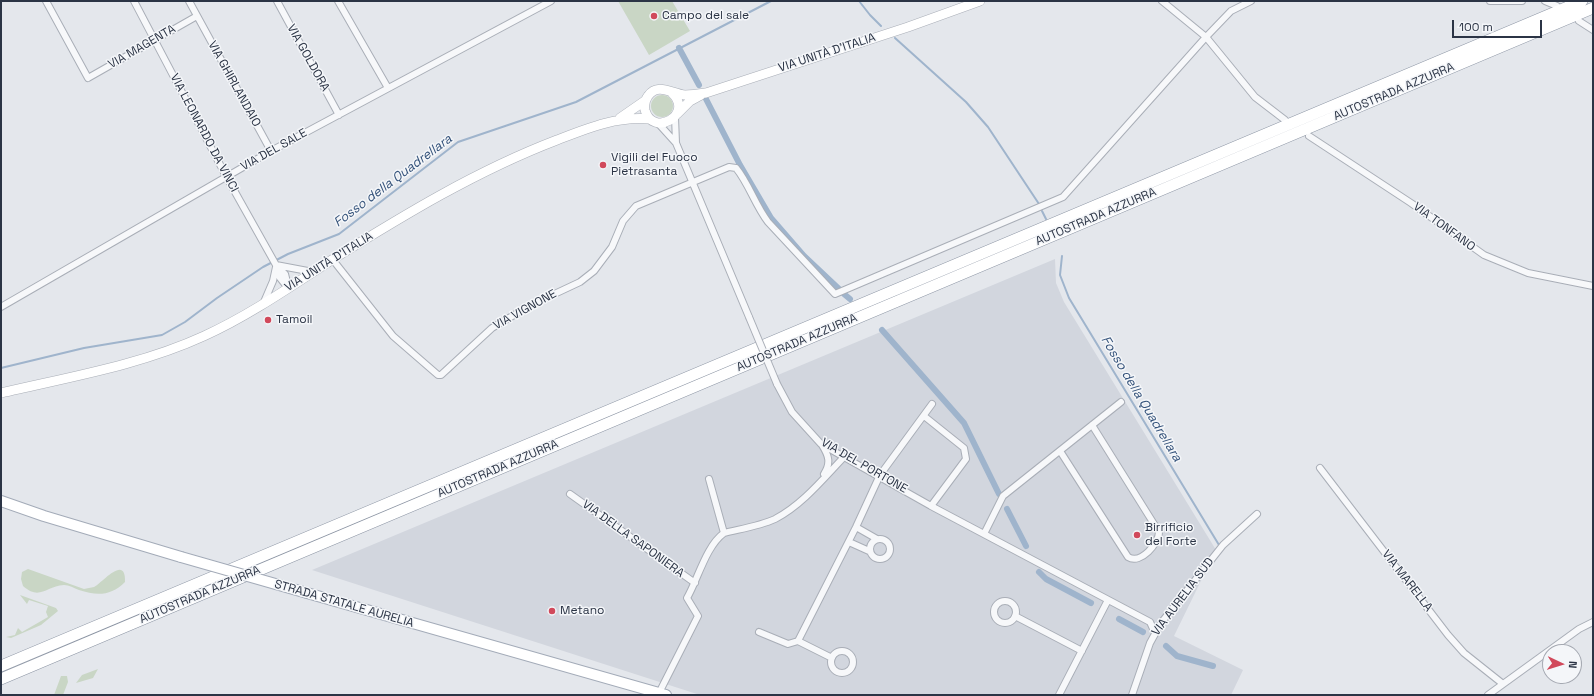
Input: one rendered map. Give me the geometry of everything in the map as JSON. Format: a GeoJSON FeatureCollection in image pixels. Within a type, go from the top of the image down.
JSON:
{"type":"FeatureCollection","features":[{"type":"Feature","properties":{"kind":"highway","name":"AUTOSTRADA AZZURRA"},"geometry":{"type":"LineString","coordinates":[[1,666],[1582,1]]}},
{"type":"Feature","properties":{"kind":"highway","name":"AUTOSTRADA AZZURRA"},"geometry":{"type":"LineString","coordinates":[[1,678],[1593,8]]}},
{"type":"Feature","properties":{"kind":"main road","name":"VIA UNITÀ D'ITALIA"},"geometry":{"type":"LineString","coordinates":[[672,93],[685,95],[706,93],[908,27],[980,1]]}},
{"type":"Feature","properties":{"kind":"main road"},"geometry":{"type":"LineString","coordinates":[[676,115],[678,102],[672,93],[666,89],[655,90],[649,94],[646,100],[645,110],[654,121],[665,123],[676,115],[690,101],[706,93]]}},
{"type":"Feature","properties":{"kind":"main road"},"geometry":{"type":"LineString","coordinates":[[618,119],[646,100]]}},
{"type":"Feature","properties":{"kind":"main road","name":"VIA UNITÀ D'ITALIA"},"geometry":{"type":"LineString","coordinates":[[1,393],[166,351],[205,336],[288,288],[441,193],[477,175],[531,150],[618,119],[654,121]]}},
{"type":"Feature","properties":{"kind":"main road","name":"STRADA STATALE AURELIA"},"geometry":{"type":"LineString","coordinates":[[1,501],[44,516],[181,557],[662,694]]}},
{"type":"Feature","properties":{"kind":"street","name":"VIA MAGENTA"},"geometry":{"type":"LineString","coordinates":[[46,1],[88,78],[197,16]]}},
{"type":"Feature","properties":{"kind":"street","name":"VIA LEONARDO DA VINCI"},"geometry":{"type":"LineString","coordinates":[[134,1],[226,176],[276,265],[285,274],[288,288]]}},
{"type":"Feature","properties":{"kind":"street","name":"VIA GHIRLANDAIO"},"geometry":{"type":"LineString","coordinates":[[188,1],[271,151]]}},
{"type":"Feature","properties":{"kind":"street","name":"VIA GOLDORA"},"geometry":{"type":"LineString","coordinates":[[277,1],[339,115]]}},
{"type":"Feature","properties":{"kind":"street"},"geometry":{"type":"LineString","coordinates":[[338,1],[388,88]]}},
{"type":"Feature","properties":{"kind":"street","name":"VIA DEL SALE"},"geometry":{"type":"LineString","coordinates":[[1,307],[226,176],[551,1]]}},
{"type":"Feature","properties":{"kind":"street"},"geometry":{"type":"LineString","coordinates":[[1162,1],[1206,37],[1255,96],[1285,120]]}},
{"type":"Feature","properties":{"kind":"street"},"geometry":{"type":"LineString","coordinates":[[693,182],[729,167],[736,168],[760,211],[768,222],[835,294],[1063,196],[1231,11],[1251,1]]}},
{"type":"Feature","properties":{"kind":"street"},"geometry":{"type":"LineString","coordinates":[[1490,1],[1522,1]]}},
{"type":"Feature","properties":{"kind":"street"},"geometry":{"type":"LineString","coordinates":[[1545,1],[1557,6]]}},
{"type":"Feature","properties":{"kind":"street"},"geometry":{"type":"LineString","coordinates":[[1580,21],[1593,30]]}},
{"type":"Feature","properties":{"kind":"street","name":"VIA DEL PORTONE"},"geometry":{"type":"LineString","coordinates":[[676,115],[676,143],[777,384],[792,412],[821,444],[880,475],[931,506],[1150,622],[1155,633]]}},
{"type":"Feature","properties":{"kind":"street"},"geometry":{"type":"LineString","coordinates":[[654,121],[676,143]]}},
{"type":"Feature","properties":{"kind":"street","name":"VIA TONFANO"},"geometry":{"type":"LineString","coordinates":[[1310,136],[1411,203],[1484,255],[1528,273],[1593,286]]}},
{"type":"Feature","properties":{"kind":"street","name":"VIA VIGNONE"},"geometry":{"type":"LineString","coordinates":[[333,260],[393,336],[438,375],[441,375],[492,328],[531,305],[580,282],[594,271],[612,247],[623,221],[636,206],[693,182]]}},
{"type":"Feature","properties":{"kind":"street"},"geometry":{"type":"LineString","coordinates":[[264,302],[273,281],[276,265],[313,272]]}},
{"type":"Feature","properties":{"kind":"street"},"geometry":{"type":"LineString","coordinates":[[984,534],[1003,496],[1121,402]]}},
{"type":"Feature","properties":{"kind":"street"},"geometry":{"type":"LineString","coordinates":[[798,641],[856,528],[880,475],[932,404]]}},
{"type":"Feature","properties":{"kind":"street"},"geometry":{"type":"LineString","coordinates":[[924,416],[964,448],[966,459],[931,506]]}},
{"type":"Feature","properties":{"kind":"street"},"geometry":{"type":"LineString","coordinates":[[1060,451],[1128,557],[1133,560],[1138,560],[1144,556],[1157,539],[1158,532],[1092,425]]}},
{"type":"Feature","properties":{"kind":"street"},"geometry":{"type":"LineString","coordinates":[[819,483],[829,466],[829,455],[821,444]]}},
{"type":"Feature","properties":{"kind":"street"},"geometry":{"type":"LineString","coordinates":[[709,479],[724,533],[773,520],[787,512],[819,483],[844,457]]}},
{"type":"Feature","properties":{"kind":"street","name":"VIA MARELLA"},"geometry":{"type":"LineString","coordinates":[[1320,468],[1448,635],[1464,653],[1503,684]]}},
{"type":"Feature","properties":{"kind":"street","name":"VIA DELLA SAPONIERA"},"geometry":{"type":"LineString","coordinates":[[570,494],[695,583]]}},
{"type":"Feature","properties":{"kind":"street","name":"VIA AURELIA SUD"},"geometry":{"type":"LineString","coordinates":[[1132,695],[1150,643],[1155,633],[1223,545],[1257,514]]}},
{"type":"Feature","properties":{"kind":"street"},"geometry":{"type":"LineString","coordinates":[[849,542],[870,551],[876,559],[883,559],[888,555],[889,545],[884,540],[877,539],[856,528]]}},
{"type":"Feature","properties":{"kind":"street","name":"VIA DELLA SAPONIERA"},"geometry":{"type":"LineString","coordinates":[[662,694],[698,616],[687,598],[710,550],[718,538],[724,533]]}},
{"type":"Feature","properties":{"kind":"street"},"geometry":{"type":"LineString","coordinates":[[870,551],[872,542],[877,539]]}},
{"type":"Feature","properties":{"kind":"street"},"geometry":{"type":"LineString","coordinates":[[1059,695],[1108,600]]}},
{"type":"Feature","properties":{"kind":"street"},"geometry":{"type":"LineString","coordinates":[[1015,616],[1082,651]]}},
{"type":"Feature","properties":{"kind":"street"},"geometry":{"type":"LineString","coordinates":[[1488,695],[1579,629],[1593,622]]}},
{"type":"Feature","properties":{"kind":"street"},"geometry":{"type":"LineString","coordinates":[[759,632],[788,644],[798,641],[832,658]]}},
{"type":"Feature","properties":{"kind":"shaded area"},"geometry":{"type":"Polygon","coordinates":[[[1055,259],[1056,283],[1064,302],[1216,550],[1174,636],[1243,670],[1231,695],[700,695],[312,570],[1055,259]]]}},
{"type":"Feature","properties":{"kind":"green space","name":"Campo del sale"},"geometry":{"type":"Polygon","coordinates":[[[618,1],[672,1],[690,31],[649,55],[618,1]]]}},
{"type":"Feature","properties":{"kind":"green space"},"geometry":{"type":"Polygon","coordinates":[[[662,95],[666,96],[672,102],[672,110],[666,116],[662,117],[658,116],[652,110],[651,106],[652,102],[658,96],[662,95]]]}},
{"type":"Feature","properties":{"kind":"green space"},"geometry":{"type":"Polygon","coordinates":[[[28,569],[84,589],[94,587],[112,572],[117,570],[122,570],[125,582],[120,587],[104,594],[86,592],[64,585],[39,593],[29,590],[23,586],[21,579],[22,572],[28,569]]]}},
{"type":"Feature","properties":{"kind":"green space"},"geometry":{"type":"Polygon","coordinates":[[[20,595],[56,608],[58,611],[41,625],[11,638],[6,637],[15,635],[18,628],[22,632],[48,617],[46,612],[48,606],[29,600],[27,604],[20,595]]]}},
{"type":"Feature","properties":{"kind":"green space"},"geometry":{"type":"Polygon","coordinates":[[[98,669],[93,678],[76,683],[82,675],[98,669]]]}},
{"type":"Feature","properties":{"kind":"green space"},"geometry":{"type":"Polygon","coordinates":[[[61,676],[67,676],[68,682],[63,695],[54,695],[61,676]]]}},
{"type":"Feature","properties":{"kind":"waterway","name":"Fosso della Quadrellara"},"geometry":{"type":"LineString","coordinates":[[1,368],[84,348],[162,335],[185,322],[263,267],[288,254],[339,234],[458,142],[576,102],[771,1]]}},
{"type":"Feature","properties":{"kind":"waterway","name":"Fosso della Quadrellara"},"geometry":{"type":"LineString","coordinates":[[859,1],[881,26]]}},
{"type":"Feature","properties":{"kind":"waterway","name":"Fosso della Quadrellara"},"geometry":{"type":"LineString","coordinates":[[895,38],[966,102],[988,127],[1039,204]]}},
{"type":"Feature","properties":{"kind":"waterway"},"geometry":{"type":"LineString","coordinates":[[679,48],[699,85]]}},
{"type":"Feature","properties":{"kind":"waterway"},"geometry":{"type":"LineString","coordinates":[[706,99],[740,165],[771,218],[804,256],[839,289]]}},
{"type":"Feature","properties":{"kind":"waterway","name":"Fosso della Quadrellara"},"geometry":{"type":"LineString","coordinates":[[1042,211],[1046,219]]}},
{"type":"Feature","properties":{"kind":"waterway","name":"Fosso della Quadrellara"},"geometry":{"type":"LineString","coordinates":[[1062,256],[1060,275],[1069,298],[1219,545]]}},
{"type":"Feature","properties":{"kind":"waterway"},"geometry":{"type":"LineString","coordinates":[[844,294],[850,299]]}},
{"type":"Feature","properties":{"kind":"waterway"},"geometry":{"type":"LineString","coordinates":[[882,330],[964,423],[999,494]]}},
{"type":"Feature","properties":{"kind":"waterway"},"geometry":{"type":"LineString","coordinates":[[1007,509],[1026,546]]}},
{"type":"Feature","properties":{"kind":"waterway"},"geometry":{"type":"LineString","coordinates":[[1039,572],[1046,579],[1091,603]]}},
{"type":"Feature","properties":{"kind":"waterway"},"geometry":{"type":"LineString","coordinates":[[1119,619],[1143,632]]}},
{"type":"Feature","properties":{"kind":"waterway"},"geometry":{"type":"LineString","coordinates":[[1166,646],[1177,656],[1213,666]]}},
{"type":"Feature","properties":{"kind":"place","name":"Campo del sale"},"geometry":{"type":"Point","coordinates":[654,16]}},
{"type":"Feature","properties":{"kind":"place","name":"Vigili del Fuoco Pietrasanta"},"geometry":{"type":"Point","coordinates":[603,165]}},
{"type":"Feature","properties":{"kind":"place","name":"Tamoil"},"geometry":{"type":"Point","coordinates":[268,320]}},
{"type":"Feature","properties":{"kind":"place","name":"Birrificio del Forte"},"geometry":{"type":"Point","coordinates":[1137,535]}},
{"type":"Feature","properties":{"kind":"place","name":"Metano"},"geometry":{"type":"Point","coordinates":[552,611]}}]}
